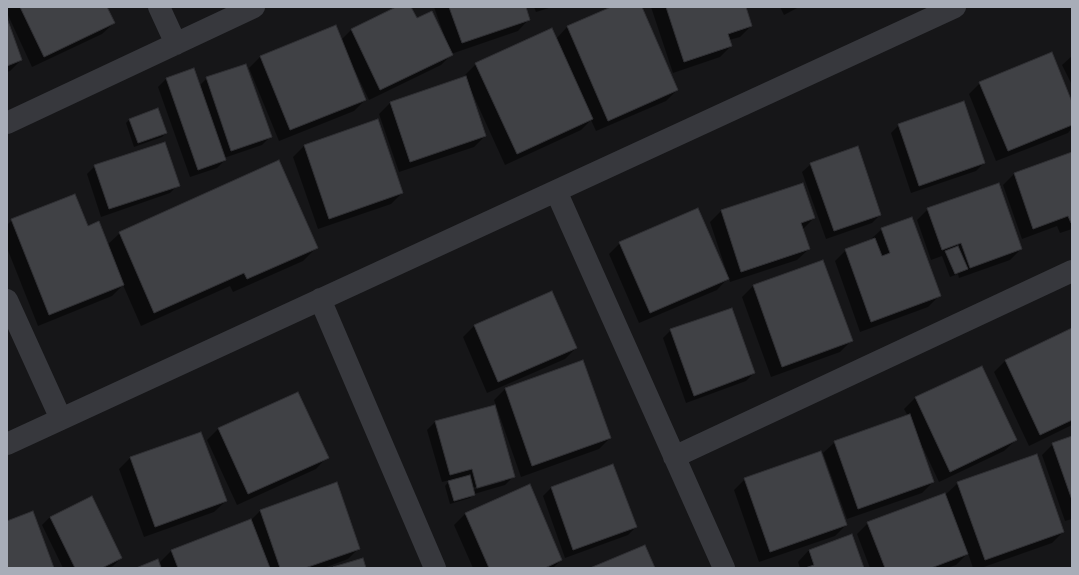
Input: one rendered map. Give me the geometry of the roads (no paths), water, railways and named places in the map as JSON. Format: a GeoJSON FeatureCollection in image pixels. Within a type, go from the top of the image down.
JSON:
{"type":"FeatureCollection","features":[{"type":"Feature","properties":{"kind":"street"},"geometry":{"type":"LineString","coordinates":[[159,7],[176,44]]}},
{"type":"Feature","properties":{"kind":"street"},"geometry":{"type":"LineString","coordinates":[[7,123],[254,7]]}},
{"type":"Feature","properties":{"kind":"street"},"geometry":{"type":"LineString","coordinates":[[7,444],[955,7]]}},
{"type":"Feature","properties":{"kind":"street"},"geometry":{"type":"LineString","coordinates":[[556,191],[724,568]]}},
{"type":"Feature","properties":{"kind":"street"},"geometry":{"type":"LineString","coordinates":[[674,457],[1072,271]]}},
{"type":"Feature","properties":{"kind":"street"},"geometry":{"type":"LineString","coordinates":[[7,300],[61,419]]}},
{"type":"Feature","properties":{"kind":"street"},"geometry":{"type":"LineString","coordinates":[[320,300],[434,568]]}}]}
